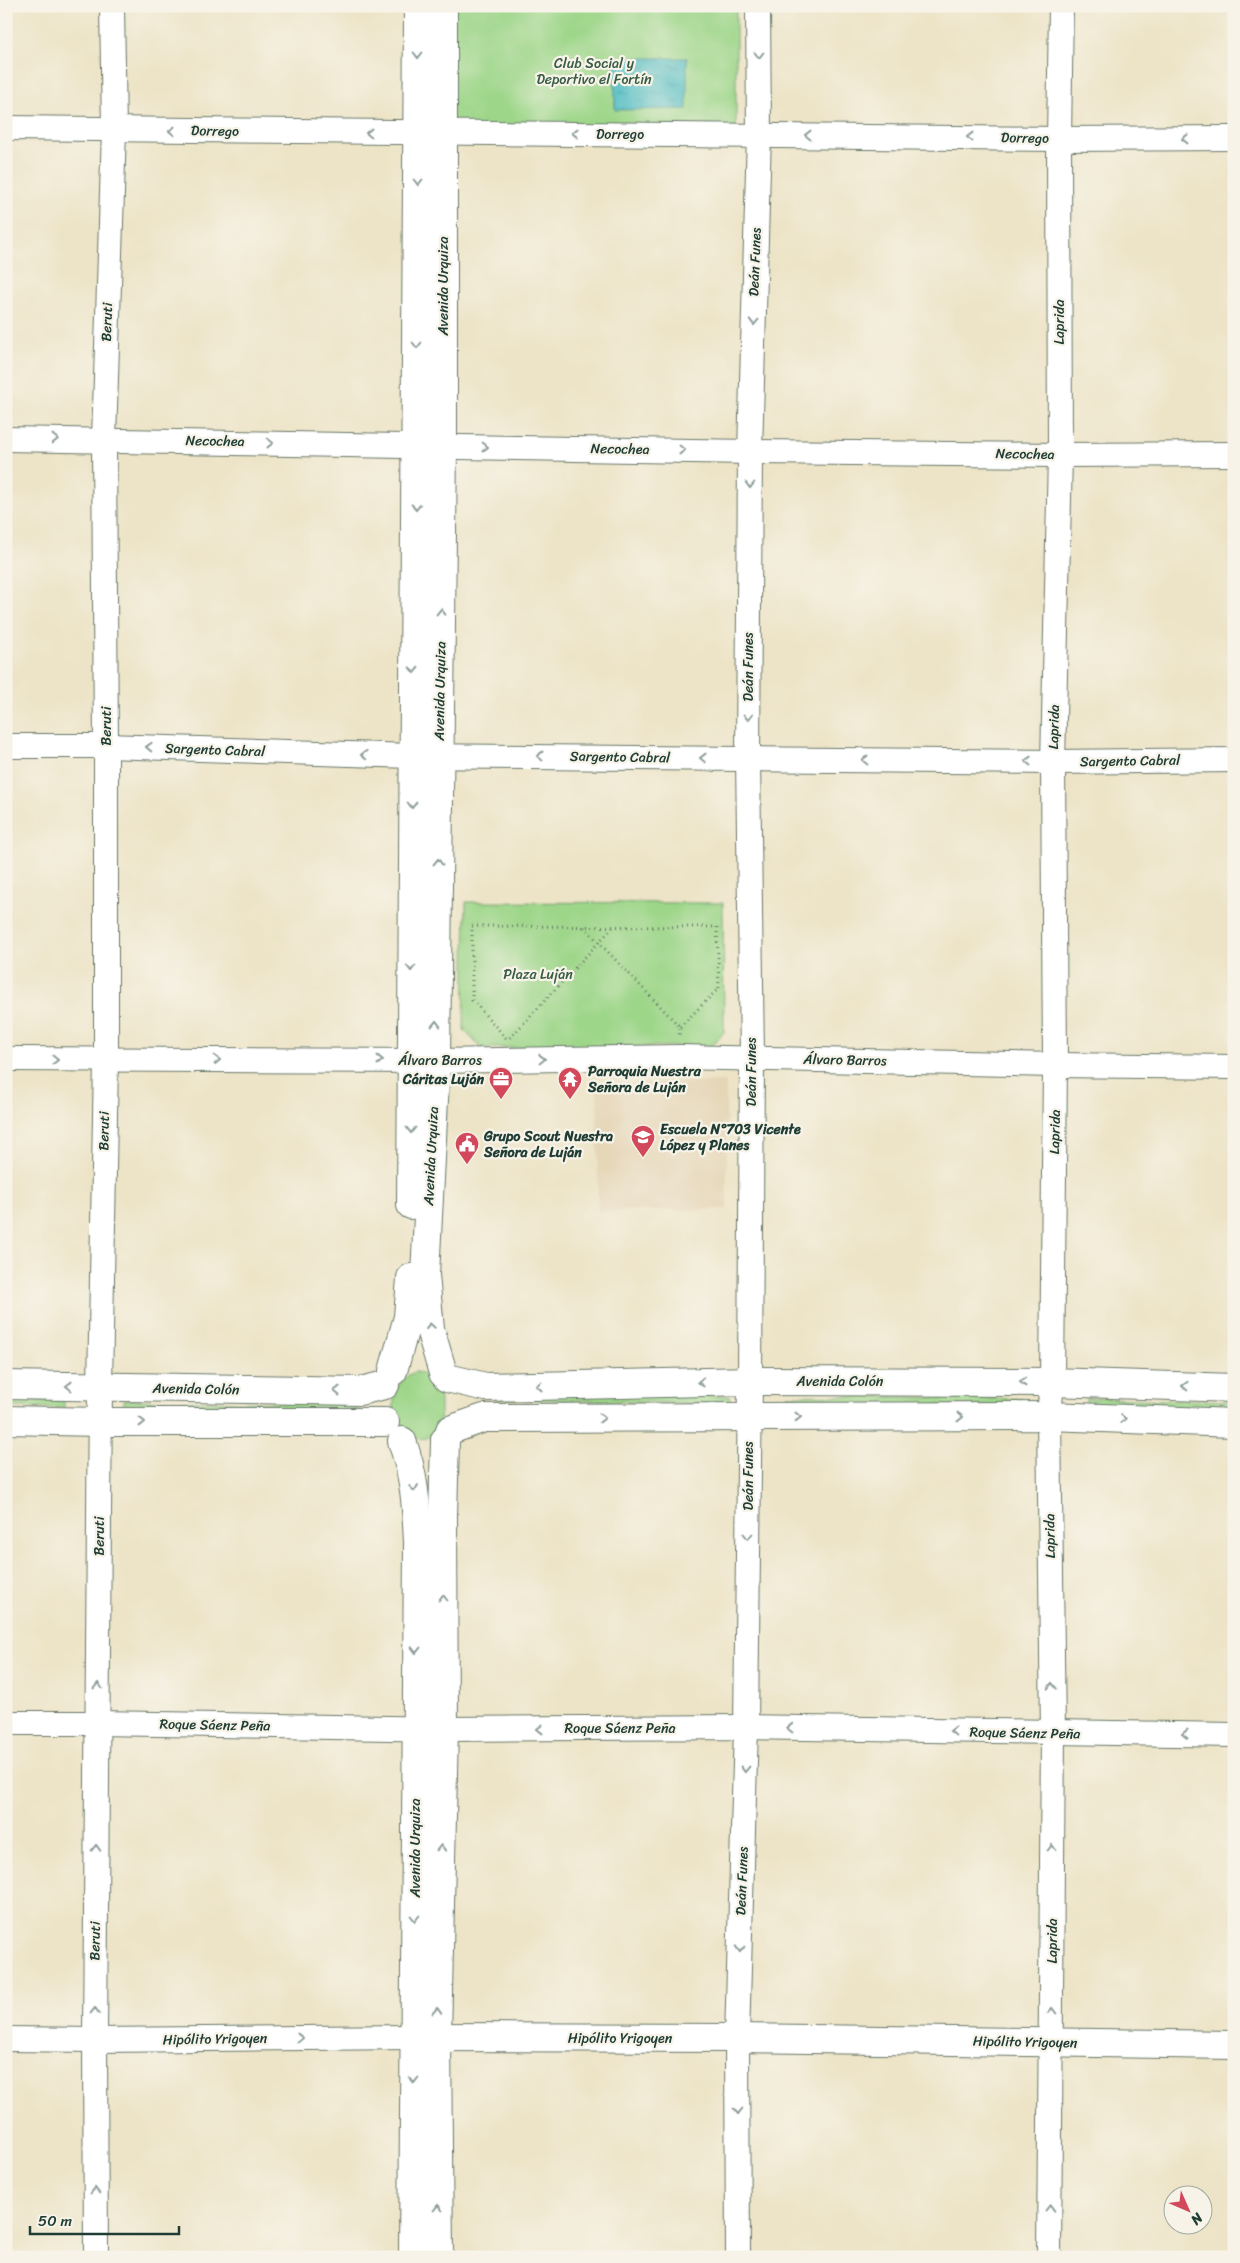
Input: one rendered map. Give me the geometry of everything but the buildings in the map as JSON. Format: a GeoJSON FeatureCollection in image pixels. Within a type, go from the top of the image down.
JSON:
{"type":"FeatureCollection","features":[{"type":"Feature","properties":{"kind":"main road","name":"Avenida Urquiza"},"geometry":{"type":"LineString","coordinates":[[418,6],[430,133],[443,446],[425,756]]}},
{"type":"Feature","properties":{"kind":"main road","name":"Avenida Urquiza"},"geometry":{"type":"LineString","coordinates":[[443,6],[430,133],[417,446],[425,756],[424,1275],[430,1329],[445,1376]]}},
{"type":"Feature","properties":{"kind":"main road","name":"Avenida Urquiza"},"geometry":{"type":"LineString","coordinates":[[389,1378],[403,1339],[411,1299],[423,1060]]}},
{"type":"Feature","properties":{"kind":"main road"},"geometry":{"type":"LineString","coordinates":[[448,1435],[452,1394],[445,1376],[430,1364],[419,1362],[404,1365],[389,1378],[381,1403],[393,1432],[412,1449],[424,1451],[436,1448],[448,1435],[484,1418],[1049,1416],[1234,1424]]}},
{"type":"Feature","properties":{"kind":"main road","name":"Avenida Colón"},"geometry":{"type":"LineString","coordinates":[[445,1376],[486,1387],[750,1381],[1052,1382],[1234,1388]]}},
{"type":"Feature","properties":{"kind":"main road","name":"Avenida Colón"},"geometry":{"type":"LineString","coordinates":[[6,1385],[360,1391],[389,1378]]}},
{"type":"Feature","properties":{"kind":"main road"},"geometry":{"type":"LineString","coordinates":[[6,1420],[393,1432]]}},
{"type":"Feature","properties":{"kind":"main road","name":"Avenida Urquiza"},"geometry":{"type":"LineString","coordinates":[[393,1432],[411,1468],[418,1542],[416,1729],[425,2037],[438,2257]]}},
{"type":"Feature","properties":{"kind":"main road","name":"Avenida Urquiza"},"geometry":{"type":"LineString","coordinates":[[412,2257],[444,1729],[443,1516],[448,1435]]}},
{"type":"Feature","properties":{"kind":"main road","name":"Hipólito Yrigoyen"},"geometry":{"type":"LineString","coordinates":[[425,2037],[737,2038],[1234,2045]]}},
{"type":"Feature","properties":{"kind":"street","name":"Beruti"},"geometry":{"type":"LineString","coordinates":[[96,2257],[94,2040],[100,1387],[106,1061],[104,439],[114,130],[112,6]]}},
{"type":"Feature","properties":{"kind":"street","name":"Deán Funes"},"geometry":{"type":"LineString","coordinates":[[738,2257],[737,2038],[746,1728],[750,1381],[752,1058],[748,759],[750,452],[759,134],[758,6]]}},
{"type":"Feature","properties":{"kind":"street","name":"Laprida"},"geometry":{"type":"LineString","coordinates":[[1050,2257],[1053,1733],[1049,1416],[1052,1382],[1055,1065],[1053,762],[1060,455],[1058,139],[1061,6]]}},
{"type":"Feature","properties":{"kind":"street","name":"Dorrego"},"geometry":{"type":"LineString","coordinates":[[6,128],[430,133],[759,134],[1058,139],[1234,138]]}},
{"type":"Feature","properties":{"kind":"street","name":"Necochea"},"geometry":{"type":"LineString","coordinates":[[6,439],[104,439],[750,452],[1060,455],[1234,454]]}},
{"type":"Feature","properties":{"kind":"street","name":"Sargento Cabral"},"geometry":{"type":"LineString","coordinates":[[6,746],[106,746],[425,756],[1053,762],[1234,760]]}},
{"type":"Feature","properties":{"kind":"street","name":"Álvaro Barros"},"geometry":{"type":"LineString","coordinates":[[6,1059],[106,1061],[679,1057],[1234,1067]]}},
{"type":"Feature","properties":{"kind":"street","name":"Roque Sáenz Peña"},"geometry":{"type":"LineString","coordinates":[[6,1723],[416,1729],[746,1728],[1234,1735]]}},
{"type":"Feature","properties":{"kind":"street","name":"Hipólito Yrigoyen"},"geometry":{"type":"LineString","coordinates":[[6,2039],[425,2037]]}},
{"type":"Feature","properties":{"kind":"path"},"geometry":{"type":"LineString","coordinates":[[614,927],[508,1040],[472,1000],[472,926],[717,927],[719,988],[680,1028],[679,1057]]}},
{"type":"Feature","properties":{"kind":"path"},"geometry":{"type":"LineString","coordinates":[[584,927],[680,1028]]}},
{"type":"Feature","properties":{"kind":"shaded area"},"geometry":{"type":"Polygon","coordinates":[[[726,1082],[727,1209],[598,1211],[597,1084],[726,1082]]]}},
{"type":"Feature","properties":{"kind":"green space","name":"Club Social y Deportivo el Fortín"},"geometry":{"type":"Polygon","coordinates":[[[453,6],[736,6],[736,136],[451,135],[453,6]]]}},
{"type":"Feature","properties":{"kind":"green space","name":"Plaza Luján"},"geometry":{"type":"Polygon","coordinates":[[[466,902],[723,903],[724,1032],[712,1046],[481,1048],[464,1030],[466,902]]]}},
{"type":"Feature","properties":{"kind":"green space"},"geometry":{"type":"Polygon","coordinates":[[[415,1372],[423,1373],[434,1380],[440,1396],[440,1417],[437,1431],[430,1436],[419,1439],[408,1436],[400,1429],[394,1409],[398,1387],[408,1375],[415,1372]]]}},
{"type":"Feature","properties":{"kind":"green space"},"geometry":{"type":"Polygon","coordinates":[[[496,1392],[730,1396],[730,1404],[496,1399],[496,1392]]]}},
{"type":"Feature","properties":{"kind":"green space"},"geometry":{"type":"Polygon","coordinates":[[[787,1395],[1022,1399],[1021,1407],[787,1402],[787,1395]]]}},
{"type":"Feature","properties":{"kind":"green space"},"geometry":{"type":"Polygon","coordinates":[[[1086,1398],[1234,1401],[1234,1408],[1086,1406],[1086,1398]]]}},
{"type":"Feature","properties":{"kind":"green space"},"geometry":{"type":"Polygon","coordinates":[[[6,1400],[64,1401],[64,1408],[6,1407],[6,1400]]]}},
{"type":"Feature","properties":{"kind":"green space"},"geometry":{"type":"Polygon","coordinates":[[[124,1400],[358,1404],[358,1411],[124,1407],[124,1400]]]}},
{"type":"Feature","properties":{"kind":"water"},"geometry":{"type":"Polygon","coordinates":[[[614,58],[687,58],[687,109],[615,110],[614,58]]]}},
{"type":"Feature","properties":{"kind":"place","name":"Cáritas Luján"},"geometry":{"type":"Point","coordinates":[501,1100]}},
{"type":"Feature","properties":{"kind":"place","name":"Parroquia Nuestra Señora de Luján"},"geometry":{"type":"Point","coordinates":[570,1100]}},
{"type":"Feature","properties":{"kind":"place","name":"Escuela N°703 Vicente López y Planes"},"geometry":{"type":"Point","coordinates":[643,1158]}},
{"type":"Feature","properties":{"kind":"place","name":"Grupo Scout Nuestra Señora de Luján"},"geometry":{"type":"Point","coordinates":[467,1165]}}]}
